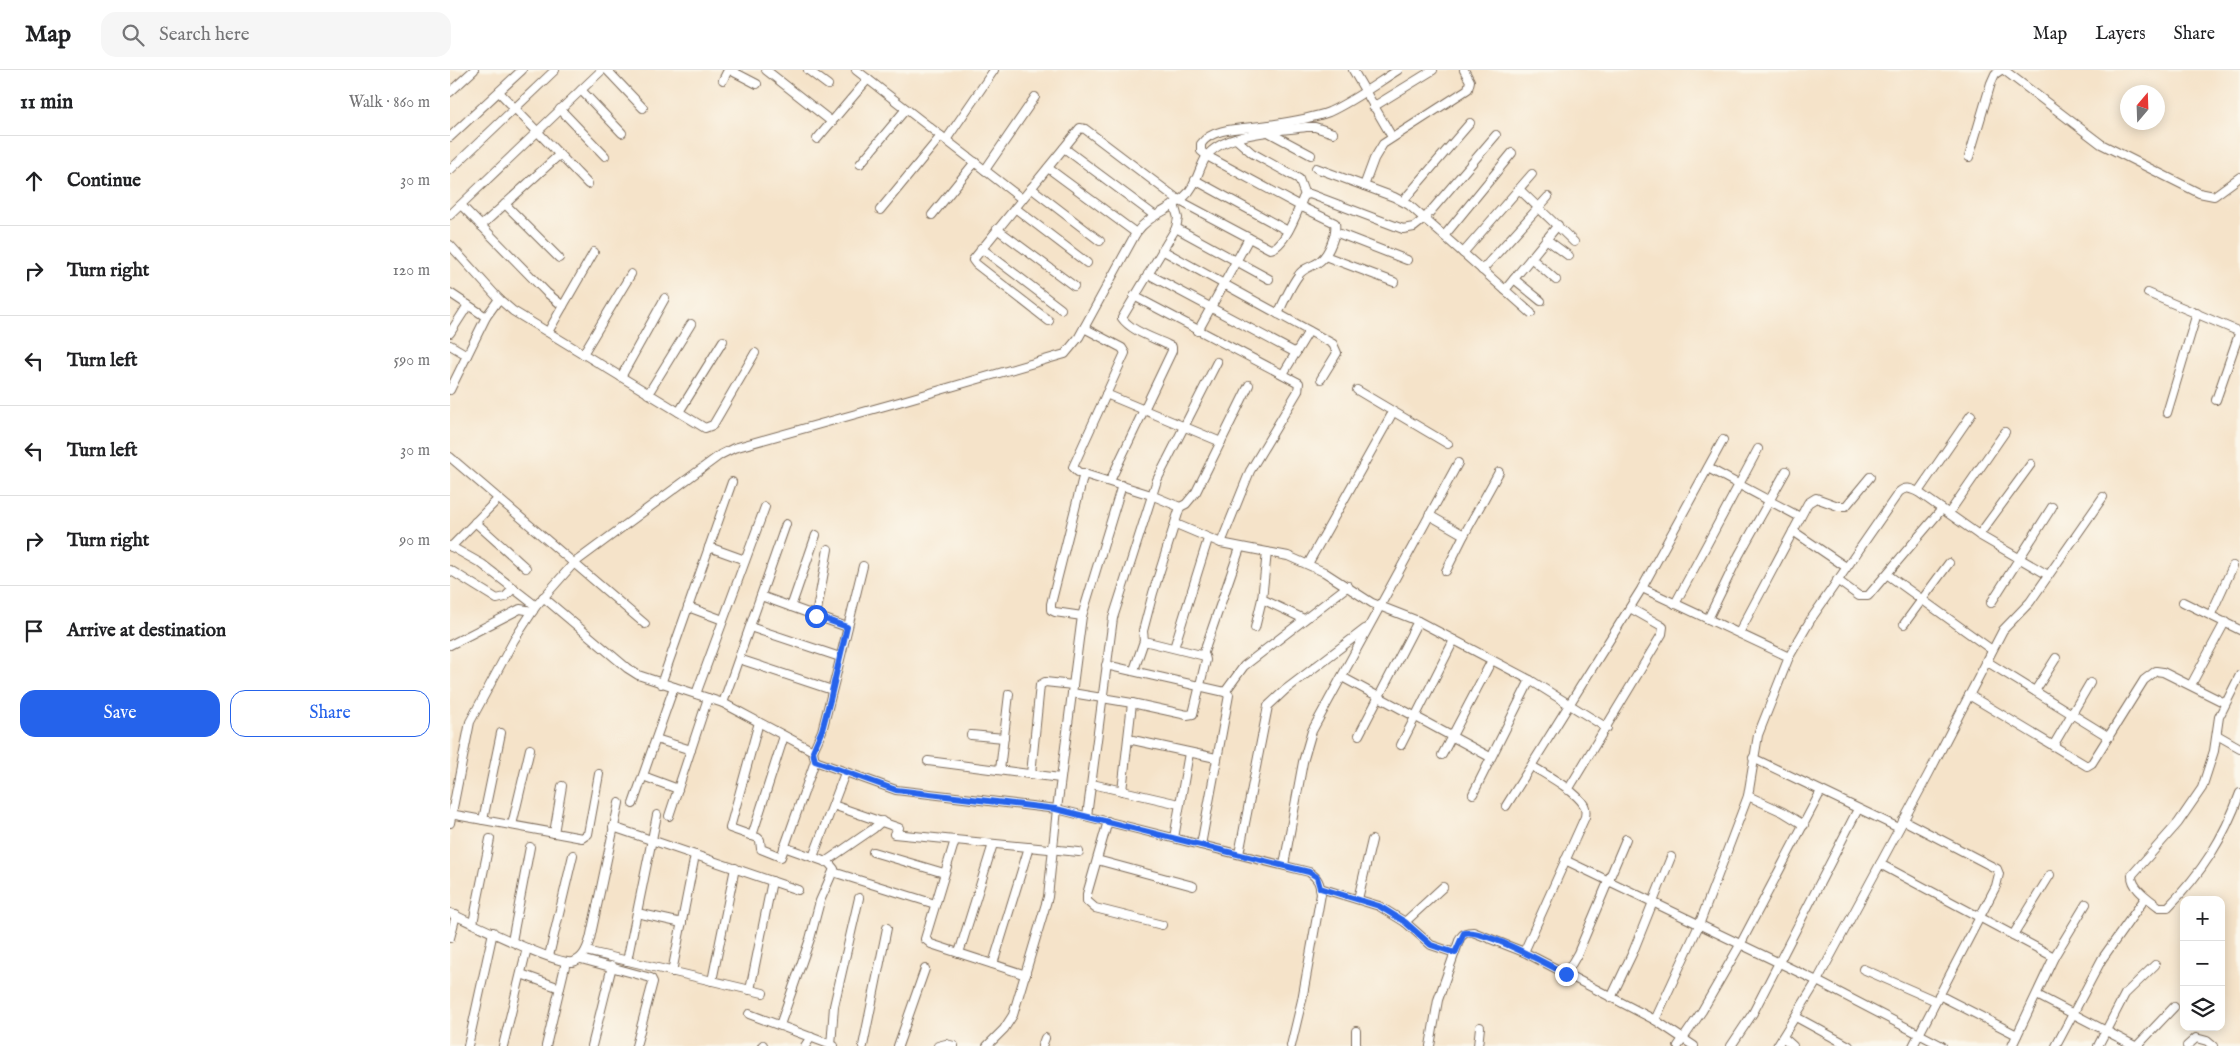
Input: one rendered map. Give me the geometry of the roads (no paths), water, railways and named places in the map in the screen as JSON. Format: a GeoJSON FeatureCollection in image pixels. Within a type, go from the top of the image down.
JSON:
{"type":"FeatureCollection","features":[{"type":"Feature","properties":{"kind":"street"},"geometry":{"type":"LineString","coordinates":[[450,92],[474,70]]}},
{"type":"Feature","properties":{"kind":"street"},"geometry":{"type":"LineString","coordinates":[[450,137],[521,70]]}},
{"type":"Feature","properties":{"kind":"street"},"geometry":{"type":"LineString","coordinates":[[450,170],[555,70]]}},
{"type":"Feature","properties":{"kind":"street"},"geometry":{"type":"LineString","coordinates":[[450,215],[602,70]]}},
{"type":"Feature","properties":{"kind":"street"},"geometry":{"type":"LineString","coordinates":[[607,70],[643,108]]}},
{"type":"Feature","properties":{"kind":"street"},"geometry":{"type":"LineString","coordinates":[[724,80],[729,70],[757,84]]}},
{"type":"Feature","properties":{"kind":"street"},"geometry":{"type":"LineString","coordinates":[[766,70],[832,122]]}},
{"type":"Feature","properties":{"kind":"street"},"geometry":{"type":"LineString","coordinates":[[808,70],[828,85]]}},
{"type":"Feature","properties":{"kind":"street"},"geometry":{"type":"LineString","coordinates":[[856,70],[1022,199]]}},
{"type":"Feature","properties":{"kind":"street"},"geometry":{"type":"LineString","coordinates":[[880,210],[944,138],[994,70]]}},
{"type":"Feature","properties":{"kind":"street"},"geometry":{"type":"LineString","coordinates":[[1353,70],[1392,137]]}},
{"type":"Feature","properties":{"kind":"street"},"geometry":{"type":"LineString","coordinates":[[1278,314],[1302,270],[1322,260],[1325,256],[1336,225],[1332,221],[1207,156],[1201,151],[1201,144],[1204,139],[1220,131],[1248,129],[1311,118],[1338,107],[1398,70]]}},
{"type":"Feature","properties":{"kind":"street"},"geometry":{"type":"LineString","coordinates":[[1374,107],[1434,70]]}},
{"type":"Feature","properties":{"kind":"street"},"geometry":{"type":"LineString","coordinates":[[1364,186],[1378,150],[1392,137],[1468,89],[1470,81],[1464,70]]}},
{"type":"Feature","properties":{"kind":"street"},"geometry":{"type":"LineString","coordinates":[[1969,157],[1991,84],[1995,74],[2002,70],[2101,144],[2198,193],[2214,196],[2240,177]]}},
{"type":"Feature","properties":{"kind":"street"},"geometry":{"type":"LineString","coordinates":[[817,139],[868,79]]}},
{"type":"Feature","properties":{"kind":"street"},"geometry":{"type":"LineString","coordinates":[[581,90],[622,133]]}},
{"type":"Feature","properties":{"kind":"street"},"geometry":{"type":"LineString","coordinates":[[499,92],[588,184]]}},
{"type":"Feature","properties":{"kind":"street"},"geometry":{"type":"LineString","coordinates":[[985,170],[1035,97]]}},
{"type":"Feature","properties":{"kind":"street"},"geometry":{"type":"LineString","coordinates":[[560,109],[605,156]]}},
{"type":"Feature","properties":{"kind":"street"},"geometry":{"type":"LineString","coordinates":[[860,164],[906,109]]}},
{"type":"Feature","properties":{"kind":"street"},"geometry":{"type":"LineString","coordinates":[[1402,201],[1470,122]]}},
{"type":"Feature","properties":{"kind":"street"},"geometry":{"type":"LineString","coordinates":[[599,774],[588,834],[582,838],[483,820],[451,817],[470,722],[514,640],[534,608],[574,563],[720,455],[734,448],[1058,357],[1072,347],[1084,328],[1136,233],[1154,215],[1177,203],[1187,195],[1207,156],[1215,148],[1227,141],[1306,127],[1315,127],[1333,133]]}},
{"type":"Feature","properties":{"kind":"street"},"geometry":{"type":"LineString","coordinates":[[1049,321],[974,262],[974,257],[1080,128],[1085,129],[1177,203],[1270,249],[1274,249],[1288,231],[1305,195],[1299,179],[1252,153],[1236,139]]}},
{"type":"Feature","properties":{"kind":"street"},"geometry":{"type":"LineString","coordinates":[[1270,133],[1311,155]]}},
{"type":"Feature","properties":{"kind":"street"},"geometry":{"type":"LineString","coordinates":[[1305,195],[1315,195],[1403,229],[1414,227],[1424,219],[1496,134]]}},
{"type":"Feature","properties":{"kind":"street"},"geometry":{"type":"LineString","coordinates":[[1064,148],[1154,215]]}},
{"type":"Feature","properties":{"kind":"street"},"geometry":{"type":"LineString","coordinates":[[1444,236],[1512,153]]}},
{"type":"Feature","properties":{"kind":"street"},"geometry":{"type":"LineString","coordinates":[[481,226],[559,155]]}},
{"type":"Feature","properties":{"kind":"street"},"geometry":{"type":"LineString","coordinates":[[932,216],[975,162]]}},
{"type":"Feature","properties":{"kind":"street"},"geometry":{"type":"LineString","coordinates":[[1048,168],[1136,233]]}},
{"type":"Feature","properties":{"kind":"street"},"geometry":{"type":"LineString","coordinates":[[1316,168],[1402,201],[1531,313]]}},
{"type":"Feature","properties":{"kind":"street"},"geometry":{"type":"LineString","coordinates":[[1464,253],[1532,174]]}},
{"type":"Feature","properties":{"kind":"street"},"geometry":{"type":"LineString","coordinates":[[1195,180],[1288,231]]}},
{"type":"Feature","properties":{"kind":"street"},"geometry":{"type":"LineString","coordinates":[[1031,188],[1100,241]]}},
{"type":"Feature","properties":{"kind":"street"},"geometry":{"type":"LineString","coordinates":[[1519,189],[1574,242]]}},
{"type":"Feature","properties":{"kind":"street"},"geometry":{"type":"LineString","coordinates":[[1482,270],[1548,197]]}},
{"type":"Feature","properties":{"kind":"street"},"geometry":{"type":"LineString","coordinates":[[1110,481],[1170,356],[1172,348],[1125,322],[1122,318],[1176,228],[1178,218],[1177,203]]}},
{"type":"Feature","properties":{"kind":"street"},"geometry":{"type":"LineString","coordinates":[[506,204],[559,258]]}},
{"type":"Feature","properties":{"kind":"street"},"geometry":{"type":"LineString","coordinates":[[461,205],[547,293],[563,306]]}},
{"type":"Feature","properties":{"kind":"street"},"geometry":{"type":"LineString","coordinates":[[1015,208],[1087,263]]}},
{"type":"Feature","properties":{"kind":"street"},"geometry":{"type":"LineString","coordinates":[[1505,290],[1558,225]]}},
{"type":"Feature","properties":{"kind":"street"},"geometry":{"type":"LineString","coordinates":[[1176,228],[1269,279]]}},
{"type":"Feature","properties":{"kind":"street"},"geometry":{"type":"LineString","coordinates":[[998,229],[1074,286]]}},
{"type":"Feature","properties":{"kind":"street"},"geometry":{"type":"LineString","coordinates":[[1335,232],[1407,260]]}},
{"type":"Feature","properties":{"kind":"street"},"geometry":{"type":"LineString","coordinates":[[1198,331],[1249,238]]}},
{"type":"Feature","properties":{"kind":"street"},"geometry":{"type":"LineString","coordinates":[[1546,238],[1569,256]]}},
{"type":"Feature","properties":{"kind":"street"},"geometry":{"type":"LineString","coordinates":[[450,245],[499,299],[513,311],[705,428],[713,425],[755,354]]}},
{"type":"Feature","properties":{"kind":"street"},"geometry":{"type":"LineString","coordinates":[[982,248],[1061,309]]}},
{"type":"Feature","properties":{"kind":"street"},"geometry":{"type":"LineString","coordinates":[[1162,250],[1333,344],[1337,349],[1321,379]]}},
{"type":"Feature","properties":{"kind":"street"},"geometry":{"type":"LineString","coordinates":[[548,332],[594,252]]}},
{"type":"Feature","properties":{"kind":"street"},"geometry":{"type":"LineString","coordinates":[[1325,256],[1394,282]]}},
{"type":"Feature","properties":{"kind":"street"},"geometry":{"type":"LineString","coordinates":[[1531,258],[1556,280]]}},
{"type":"Feature","properties":{"kind":"street"},"geometry":{"type":"LineString","coordinates":[[583,354],[631,274]]}},
{"type":"Feature","properties":{"kind":"street"},"geometry":{"type":"LineString","coordinates":[[1148,274],[1296,353]]}},
{"type":"Feature","properties":{"kind":"street"},"geometry":{"type":"LineString","coordinates":[[1514,279],[1541,301]]}},
{"type":"Feature","properties":{"kind":"street"},"geometry":{"type":"LineString","coordinates":[[450,293],[486,317]]}},
{"type":"Feature","properties":{"kind":"street"},"geometry":{"type":"LineString","coordinates":[[2148,293],[2240,332],[2216,400]]}},
{"type":"Feature","properties":{"kind":"street"},"geometry":{"type":"LineString","coordinates":[[1134,296],[1299,383],[1298,391],[1250,471],[1220,543]]}},
{"type":"Feature","properties":{"kind":"street"},"geometry":{"type":"LineString","coordinates":[[621,377],[665,298]]}},
{"type":"Feature","properties":{"kind":"street"},"geometry":{"type":"LineString","coordinates":[[450,390],[486,317],[499,299]]}},
{"type":"Feature","properties":{"kind":"street"},"geometry":{"type":"LineString","coordinates":[[450,333],[468,305]]}},
{"type":"Feature","properties":{"kind":"street"},"geometry":{"type":"LineString","coordinates":[[2167,413],[2198,314]]}},
{"type":"Feature","properties":{"kind":"street"},"geometry":{"type":"LineString","coordinates":[[648,394],[691,324]]}},
{"type":"Feature","properties":{"kind":"street"},"geometry":{"type":"LineString","coordinates":[[1084,328],[1125,350],[1124,357],[1074,462],[1075,470],[1152,494],[1180,507]]}},
{"type":"Feature","properties":{"kind":"street"},"geometry":{"type":"LineString","coordinates":[[1283,374],[1309,331]]}},
{"type":"Feature","properties":{"kind":"street"},"geometry":{"type":"LineString","coordinates":[[680,412],[723,341]]}},
{"type":"Feature","properties":{"kind":"street"},"geometry":{"type":"LineString","coordinates":[[450,345],[466,355]]}},
{"type":"Feature","properties":{"kind":"street"},"geometry":{"type":"LineString","coordinates":[[1087,816],[1113,618],[1152,494],[1217,362]]}},
{"type":"Feature","properties":{"kind":"street"},"geometry":{"type":"LineString","coordinates":[[1180,507],[1186,504],[1196,492],[1249,385]]}},
{"type":"Feature","properties":{"kind":"street"},"geometry":{"type":"LineString","coordinates":[[1357,390],[1448,444]]}},
{"type":"Feature","properties":{"kind":"street"},"geometry":{"type":"LineString","coordinates":[[1106,394],[1220,442]]}},
{"type":"Feature","properties":{"kind":"street"},"geometry":{"type":"LineString","coordinates":[[1308,564],[1394,412]]}},
{"type":"Feature","properties":{"kind":"street"},"geometry":{"type":"LineString","coordinates":[[1918,492],[1971,415]]}},
{"type":"Feature","properties":{"kind":"street"},"geometry":{"type":"LineString","coordinates":[[1837,580],[1863,597],[1873,592],[1945,511],[2005,432]]}},
{"type":"Feature","properties":{"kind":"street"},"geometry":{"type":"LineString","coordinates":[[1506,806],[1642,588],[1723,440]]}},
{"type":"Feature","properties":{"kind":"street"},"geometry":{"type":"LineString","coordinates":[[1675,604],[1758,449]]}},
{"type":"Feature","properties":{"kind":"street"},"geometry":{"type":"LineString","coordinates":[[450,457],[645,624]]}},
{"type":"Feature","properties":{"kind":"street"},"geometry":{"type":"LineString","coordinates":[[1284,865],[1307,745],[1312,732],[1458,463]]}},
{"type":"Feature","properties":{"kind":"street"},"geometry":{"type":"LineString","coordinates":[[1979,535],[2031,464]]}},
{"type":"Feature","properties":{"kind":"street"},"geometry":{"type":"LineString","coordinates":[[1708,468],[1800,517]]}},
{"type":"Feature","properties":{"kind":"street"},"geometry":{"type":"LineString","coordinates":[[1708,619],[1739,555],[1786,471]]}},
{"type":"Feature","properties":{"kind":"street"},"geometry":{"type":"LineString","coordinates":[[1446,571],[1499,472]]}},
{"type":"Feature","properties":{"kind":"street"},"geometry":{"type":"LineString","coordinates":[[1082,616],[1055,612],[1051,610],[1051,604],[1084,474]]}},
{"type":"Feature","properties":{"kind":"street"},"geometry":{"type":"LineString","coordinates":[[1743,635],[1808,503],[1816,498],[1838,506],[1846,506],[1870,477]]}},
{"type":"Feature","properties":{"kind":"street"},"geometry":{"type":"LineString","coordinates":[[661,684],[732,482]]}},
{"type":"Feature","properties":{"kind":"street"},"geometry":{"type":"LineString","coordinates":[[987,1046],[1010,1022],[1026,975],[1048,897],[1056,809],[1082,616],[1122,485]]}},
{"type":"Feature","properties":{"kind":"street"},"geometry":{"type":"LineString","coordinates":[[1655,1020],[1698,925],[1748,796],[1758,735],[1789,657],[1837,580],[1899,492],[1904,488],[1918,492],[1979,535],[2048,575]]}},
{"type":"Feature","properties":{"kind":"street"},"geometry":{"type":"LineString","coordinates":[[1777,1046],[1817,981],[2003,630],[2020,614],[2103,497]]}},
{"type":"Feature","properties":{"kind":"street"},"geometry":{"type":"LineString","coordinates":[[498,499],[450,546],[482,564],[514,588],[534,608]]}},
{"type":"Feature","properties":{"kind":"street"},"geometry":{"type":"LineString","coordinates":[[696,694],[765,507]]}},
{"type":"Feature","properties":{"kind":"street"},"geometry":{"type":"LineString","coordinates":[[1134,670],[1144,641],[1143,631],[1153,593],[1180,507]]}},
{"type":"Feature","properties":{"kind":"street"},"geometry":{"type":"LineString","coordinates":[[1991,603],[2052,507]]}},
{"type":"Feature","properties":{"kind":"street"},"geometry":{"type":"LineString","coordinates":[[1429,515],[1464,535]]}},
{"type":"Feature","properties":{"kind":"street"},"geometry":{"type":"LineString","coordinates":[[475,522],[526,568]]}},
{"type":"Feature","properties":{"kind":"street"},"geometry":{"type":"LineString","coordinates":[[723,703],[786,524]]}},
{"type":"Feature","properties":{"kind":"street"},"geometry":{"type":"LineString","coordinates":[[1176,524],[1220,543],[1288,556],[1308,564],[1365,598],[1418,621],[1530,680],[1607,728]]}},
{"type":"Feature","properties":{"kind":"street"},"geometry":{"type":"LineString","coordinates":[[1793,531],[1846,568]]}},
{"type":"Feature","properties":{"kind":"street"},"geometry":{"type":"LineString","coordinates":[[791,607],[816,535]]}},
{"type":"Feature","properties":{"kind":"street"},"geometry":{"type":"LineString","coordinates":[[1174,648],[1208,539]]}},
{"type":"Feature","properties":{"kind":"street"},"geometry":{"type":"LineString","coordinates":[[709,547],[746,560]]}},
{"type":"Feature","properties":{"kind":"street"},"geometry":{"type":"LineString","coordinates":[[1202,655],[1240,548]]}},
{"type":"Feature","properties":{"kind":"street"},"geometry":{"type":"LineString","coordinates":[[816,616],[828,549]]}},
{"type":"Feature","properties":{"kind":"street"},"geometry":{"type":"LineString","coordinates":[[1255,628],[1262,598],[1267,552]]}},
{"type":"Feature","properties":{"kind":"street"},"geometry":{"type":"LineString","coordinates":[[1904,624],[1949,563]]}},
{"type":"Feature","properties":{"kind":"street"},"geometry":{"type":"LineString","coordinates":[[758,722],[730,828],[760,840],[761,849],[781,857],[815,761],[813,751],[822,730],[863,566]]}},
{"type":"Feature","properties":{"kind":"street"},"geometry":{"type":"LineString","coordinates":[[2211,614],[2233,566]]}},
{"type":"Feature","properties":{"kind":"street"},"geometry":{"type":"LineString","coordinates":[[450,570],[497,599],[505,597],[514,588]]}},
{"type":"Feature","properties":{"kind":"street"},"geometry":{"type":"LineString","coordinates":[[1888,575],[1992,650]]}},
{"type":"Feature","properties":{"kind":"street"},"geometry":{"type":"LineString","coordinates":[[1225,692],[1244,666],[1304,619],[1351,588]]}},
{"type":"Feature","properties":{"kind":"street"},"geometry":{"type":"LineString","coordinates":[[1642,588],[1789,657]]}},
{"type":"Feature","properties":{"kind":"street"},"geometry":{"type":"LineString","coordinates":[[761,596],[847,627]]}},
{"type":"Feature","properties":{"kind":"street"},"geometry":{"type":"LineString","coordinates":[[543,597],[626,668],[638,675],[723,703],[813,751]]}},
{"type":"Feature","properties":{"kind":"street"},"geometry":{"type":"LineString","coordinates":[[1262,598],[1304,619]]}},
{"type":"Feature","properties":{"kind":"street"},"geometry":{"type":"LineString","coordinates":[[2183,602],[2211,614],[2240,630]]}},
{"type":"Feature","properties":{"kind":"street"},"geometry":{"type":"LineString","coordinates":[[688,607],[723,620]]}},
{"type":"Feature","properties":{"kind":"street"},"geometry":{"type":"LineString","coordinates":[[450,645],[520,609],[534,608]]}},
{"type":"Feature","properties":{"kind":"street"},"geometry":{"type":"LineString","coordinates":[[1573,794],[1607,728],[1663,631],[1660,625],[1630,608]]}},
{"type":"Feature","properties":{"kind":"street"},"geometry":{"type":"LineString","coordinates":[[1359,735],[1418,621]]}},
{"type":"Feature","properties":{"kind":"street"},"geometry":{"type":"LineString","coordinates":[[2191,685],[2225,622]]}},
{"type":"Feature","properties":{"kind":"street"},"geometry":{"type":"LineString","coordinates":[[1240,854],[1268,706],[1279,694],[1368,626]]}},
{"type":"Feature","properties":{"kind":"street"},"geometry":{"type":"LineString","coordinates":[[750,627],[840,657]]}},
{"type":"Feature","properties":{"kind":"street"},"geometry":{"type":"LineString","coordinates":[[1402,745],[1454,640]]}},
{"type":"Feature","properties":{"kind":"street"},"geometry":{"type":"LineString","coordinates":[[1031,774],[1040,685],[1045,682],[1102,698],[1191,715],[1195,710],[1206,660],[1202,655],[1144,641]]}},
{"type":"Feature","properties":{"kind":"street"},"geometry":{"type":"LineString","coordinates":[[2035,691],[2056,658]]}},
{"type":"Feature","properties":{"kind":"street"},"geometry":{"type":"LineString","coordinates":[[739,659],[832,690]]}},
{"type":"Feature","properties":{"kind":"street"},"geometry":{"type":"LineString","coordinates":[[1442,755],[1492,660]]}},
{"type":"Feature","properties":{"kind":"street"},"geometry":{"type":"LineString","coordinates":[[1986,661],[2109,737]]}},
{"type":"Feature","properties":{"kind":"street"},"geometry":{"type":"LineString","coordinates":[[1106,665],[1225,692],[1229,695],[1216,758],[1202,845]]}},
{"type":"Feature","properties":{"kind":"street"},"geometry":{"type":"LineString","coordinates":[[1969,695],[2082,764],[2090,766],[2148,676],[2156,671],[2163,672],[2225,703]]}},
{"type":"Feature","properties":{"kind":"street"},"geometry":{"type":"LineString","coordinates":[[2240,675],[2219,718],[2217,736],[2205,780],[2194,802],[2132,875],[2132,880],[2146,897],[2158,907],[2168,907],[2212,854],[2222,839],[2240,792]]}},
{"type":"Feature","properties":{"kind":"street"},"geometry":{"type":"LineString","coordinates":[[1342,676],[1490,757]]}},
{"type":"Feature","properties":{"kind":"street"},"geometry":{"type":"LineString","coordinates":[[1473,794],[1530,680]]}},
{"type":"Feature","properties":{"kind":"street"},"geometry":{"type":"LineString","coordinates":[[2053,746],[2090,684]]}},
{"type":"Feature","properties":{"kind":"street"},"geometry":{"type":"LineString","coordinates":[[633,804],[674,687]]}},
{"type":"Feature","properties":{"kind":"street"},"geometry":{"type":"LineString","coordinates":[[1000,770],[1009,694]]}},
{"type":"Feature","properties":{"kind":"street"},"geometry":{"type":"LineString","coordinates":[[669,816],[708,698]]}},
{"type":"Feature","properties":{"kind":"street"},"geometry":{"type":"LineString","coordinates":[[1122,791],[1132,703]]}},
{"type":"Feature","properties":{"kind":"street"},"geometry":{"type":"LineString","coordinates":[[483,820],[501,733]]}},
{"type":"Feature","properties":{"kind":"street"},"geometry":{"type":"LineString","coordinates":[[971,735],[1004,738]]}},
{"type":"Feature","properties":{"kind":"street"},"geometry":{"type":"LineString","coordinates":[[752,836],[784,736]]}},
{"type":"Feature","properties":{"kind":"street"},"geometry":{"type":"LineString","coordinates":[[2217,736],[2240,748]]}},
{"type":"Feature","properties":{"kind":"street"},"geometry":{"type":"LineString","coordinates":[[656,739],[691,750]]}},
{"type":"Feature","properties":{"kind":"street"},"geometry":{"type":"LineString","coordinates":[[1128,739],[1216,758]]}},
{"type":"Feature","properties":{"kind":"street"},"geometry":{"type":"LineString","coordinates":[[512,825],[530,749]]}},
{"type":"Feature","properties":{"kind":"street"},"geometry":{"type":"LineString","coordinates":[[1174,838],[1189,753]]}},
{"type":"Feature","properties":{"kind":"street"},"geometry":{"type":"LineString","coordinates":[[1753,758],[1899,828]]}},
{"type":"Feature","properties":{"kind":"street"},"geometry":{"type":"LineString","coordinates":[[815,761],[896,790],[1056,809],[1309,872],[1317,877],[1320,888],[1302,1000],[1291,1046]]}},
{"type":"Feature","properties":{"kind":"street"},"geometry":{"type":"LineString","coordinates":[[928,761],[1060,778]]}},
{"type":"Feature","properties":{"kind":"street"},"geometry":{"type":"LineString","coordinates":[[1524,952],[1585,817],[1586,810],[1573,794],[1532,766]]}},
{"type":"Feature","properties":{"kind":"street"},"geometry":{"type":"LineString","coordinates":[[813,857],[846,773]]}},
{"type":"Feature","properties":{"kind":"street"},"geometry":{"type":"LineString","coordinates":[[643,776],[678,789]]}},
{"type":"Feature","properties":{"kind":"street"},"geometry":{"type":"LineString","coordinates":[[1092,784],[1179,804]]}},
{"type":"Feature","properties":{"kind":"street"},"geometry":{"type":"LineString","coordinates":[[554,833],[562,786]]}},
{"type":"Feature","properties":{"kind":"street"},"geometry":{"type":"LineString","coordinates":[[1678,1046],[1702,1011],[1740,944],[1804,825],[1820,791]]}},
{"type":"Feature","properties":{"kind":"street"},"geometry":{"type":"LineString","coordinates":[[1748,796],[1783,812],[1804,825]]}},
{"type":"Feature","properties":{"kind":"street"},"geometry":{"type":"LineString","coordinates":[[450,938],[453,914],[527,948],[566,962],[574,962],[581,958],[590,940],[619,803]]}},
{"type":"Feature","properties":{"kind":"street"},"geometry":{"type":"LineString","coordinates":[[833,804],[899,828]]}},
{"type":"Feature","properties":{"kind":"street"},"geometry":{"type":"LineString","coordinates":[[1731,1046],[1753,1013],[1780,963],[1858,809]]}},
{"type":"Feature","properties":{"kind":"street"},"geometry":{"type":"LineString","coordinates":[[628,961],[657,815]]}},
{"type":"Feature","properties":{"kind":"street"},"geometry":{"type":"LineString","coordinates":[[1903,820],[1997,869],[1999,874],[1996,886],[1913,1046]]}},
{"type":"Feature","properties":{"kind":"street"},"geometry":{"type":"LineString","coordinates":[[825,862],[874,830],[882,821]]}},
{"type":"Feature","properties":{"kind":"street"},"geometry":{"type":"LineString","coordinates":[[1108,821],[1088,894],[1090,906],[1162,924]]}},
{"type":"Feature","properties":{"kind":"street"},"geometry":{"type":"LineString","coordinates":[[614,827],[798,890]]}},
{"type":"Feature","properties":{"kind":"street"},"geometry":{"type":"LineString","coordinates":[[894,834],[1079,852]]}},
{"type":"Feature","properties":{"kind":"street"},"geometry":{"type":"LineString","coordinates":[[1566,974],[1578,953],[1626,838]]}},
{"type":"Feature","properties":{"kind":"street"},"geometry":{"type":"LineString","coordinates":[[473,923],[490,839]]}},
{"type":"Feature","properties":{"kind":"street"},"geometry":{"type":"LineString","coordinates":[[954,840],[925,939],[931,944],[1026,975]]}},
{"type":"Feature","properties":{"kind":"street"},"geometry":{"type":"LineString","coordinates":[[1358,899],[1372,840]]}},
{"type":"Feature","properties":{"kind":"street"},"geometry":{"type":"LineString","coordinates":[[959,953],[993,844]]}},
{"type":"Feature","properties":{"kind":"street"},"geometry":{"type":"LineString","coordinates":[[780,1025],[810,939],[820,901],[833,872],[832,866],[825,862],[784,847]]}},
{"type":"Feature","properties":{"kind":"street"},"geometry":{"type":"LineString","coordinates":[[512,941],[530,848]]}},
{"type":"Feature","properties":{"kind":"street"},"geometry":{"type":"LineString","coordinates":[[993,964],[1030,848]]}},
{"type":"Feature","properties":{"kind":"street"},"geometry":{"type":"LineString","coordinates":[[873,852],[944,873]]}},
{"type":"Feature","properties":{"kind":"street"},"geometry":{"type":"LineString","coordinates":[[549,956],[573,855]]}},
{"type":"Feature","properties":{"kind":"street"},"geometry":{"type":"LineString","coordinates":[[672,972],[695,855]]}},
{"type":"Feature","properties":{"kind":"street"},"geometry":{"type":"LineString","coordinates":[[1612,998],[1671,857]]}},
{"type":"Feature","properties":{"kind":"street"},"geometry":{"type":"LineString","coordinates":[[1097,860],[1193,886]]}},
{"type":"Feature","properties":{"kind":"street"},"geometry":{"type":"LineString","coordinates":[[1565,860],[1817,981],[1942,1046]]}},
{"type":"Feature","properties":{"kind":"street"},"geometry":{"type":"LineString","coordinates":[[1880,864],[2054,957]]}},
{"type":"Feature","properties":{"kind":"street"},"geometry":{"type":"LineString","coordinates":[[712,981],[735,868]]}},
{"type":"Feature","properties":{"kind":"street"},"geometry":{"type":"LineString","coordinates":[[833,872],[935,904]]}},
{"type":"Feature","properties":{"kind":"street"},"geometry":{"type":"LineString","coordinates":[[2013,935],[2050,875]]}},
{"type":"Feature","properties":{"kind":"street"},"geometry":{"type":"LineString","coordinates":[[750,990],[772,881]]}},
{"type":"Feature","properties":{"kind":"street"},"geometry":{"type":"LineString","coordinates":[[1405,922],[1443,887]]}},
{"type":"Feature","properties":{"kind":"street"},"geometry":{"type":"LineString","coordinates":[[1320,888],[1379,906],[1405,922],[1424,940],[1455,953]]}},
{"type":"Feature","properties":{"kind":"street"},"geometry":{"type":"LineString","coordinates":[[2056,1046],[2102,959],[2146,897]]}},
{"type":"Feature","properties":{"kind":"street"},"geometry":{"type":"LineString","coordinates":[[749,1014],[832,1046],[834,1006],[859,898]]}},
{"type":"Feature","properties":{"kind":"street"},"geometry":{"type":"LineString","coordinates":[[2012,1046],[2054,957],[2086,904]]}},
{"type":"Feature","properties":{"kind":"street"},"geometry":{"type":"LineString","coordinates":[[637,913],[682,923]]}},
{"type":"Feature","properties":{"kind":"street"},"geometry":{"type":"LineString","coordinates":[[863,1046],[888,928]]}},
{"type":"Feature","properties":{"kind":"street"},"geometry":{"type":"LineString","coordinates":[[468,1046],[493,932]]}},
{"type":"Feature","properties":{"kind":"street"},"geometry":{"type":"LineString","coordinates":[[1430,1046],[1438,1000],[1460,938],[1464,933],[1468,932],[1473,932],[1524,952],[1655,1020],[1694,1046]]}},
{"type":"Feature","properties":{"kind":"street"},"geometry":{"type":"LineString","coordinates":[[503,1046],[527,948]]}},
{"type":"Feature","properties":{"kind":"street"},"geometry":{"type":"LineString","coordinates":[[586,951],[763,993]]}},
{"type":"Feature","properties":{"kind":"street"},"geometry":{"type":"LineString","coordinates":[[581,958],[646,975],[651,978],[653,982],[636,1046]]}},
{"type":"Feature","properties":{"kind":"street"},"geometry":{"type":"LineString","coordinates":[[546,1046],[566,962]]}},
{"type":"Feature","properties":{"kind":"street"},"geometry":{"type":"LineString","coordinates":[[2098,1046],[2125,994],[2155,965]]}},
{"type":"Feature","properties":{"kind":"street"},"geometry":{"type":"LineString","coordinates":[[592,1046],[612,966]]}},
{"type":"Feature","properties":{"kind":"street"},"geometry":{"type":"LineString","coordinates":[[898,1046],[925,969]]}},
{"type":"Feature","properties":{"kind":"street"},"geometry":{"type":"LineString","coordinates":[[1863,969],[1937,998],[2017,1035]]}},
{"type":"Feature","properties":{"kind":"street"},"geometry":{"type":"LineString","coordinates":[[521,974],[560,988]]}},
{"type":"Feature","properties":{"kind":"street"},"geometry":{"type":"LineString","coordinates":[[2037,995],[2136,1046],[2174,1007]]}},
{"type":"Feature","properties":{"kind":"street"},"geometry":{"type":"LineString","coordinates":[[1796,1017],[1849,1046]]}},
{"type":"Feature","properties":{"kind":"street"},"geometry":{"type":"LineString","coordinates":[[1478,1046],[1480,1028]]}},
{"type":"Feature","properties":{"kind":"street"},"geometry":{"type":"LineString","coordinates":[[1356,1031],[1356,1046]]}},
{"type":"Feature","properties":{"kind":"street"},"geometry":{"type":"LineString","coordinates":[[805,1046],[812,1037]]}},
{"type":"Feature","properties":{"kind":"street"},"geometry":{"type":"LineString","coordinates":[[1783,1037],[1793,1046]]}},
{"type":"Feature","properties":{"kind":"street"},"geometry":{"type":"LineString","coordinates":[[1042,1046],[1045,1038]]}},
{"type":"Feature","properties":{"kind":"street"},"geometry":{"type":"LineString","coordinates":[[2187,1046],[2196,1038],[2200,1038],[2213,1046]]}},
{"type":"Feature","properties":{"kind":"street"},"geometry":{"type":"LineString","coordinates":[[938,1046],[946,1044],[954,1046]]}}]}
